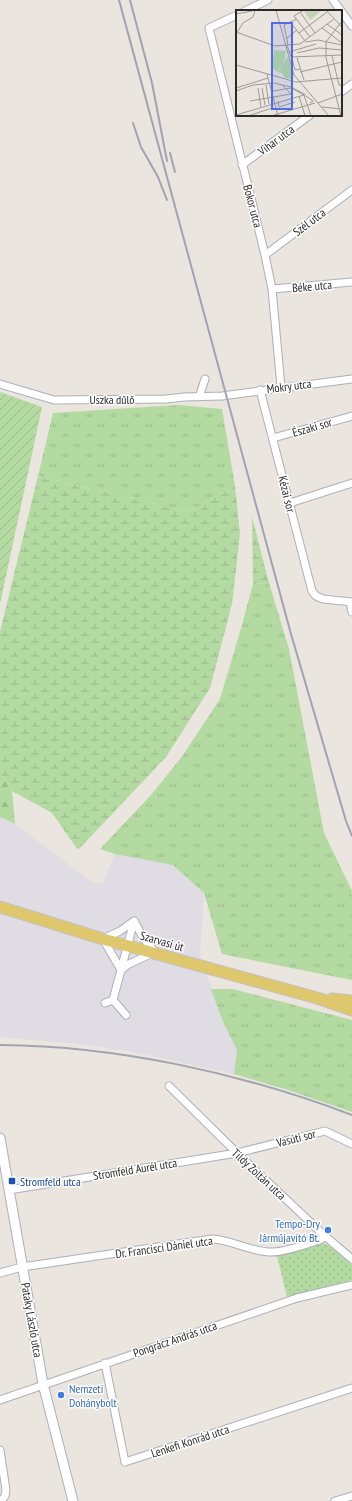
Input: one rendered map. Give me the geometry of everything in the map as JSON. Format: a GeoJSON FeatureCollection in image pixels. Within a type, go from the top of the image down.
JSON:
{"type":"FeatureCollection","features":[{"type":"Feature","properties":{"kind":"main road","name":"Szarvasi út"},"geometry":{"type":"LineString","coordinates":[[0,907],[104,939],[317,998],[352,1010]]}},
{"type":"Feature","properties":{"kind":"main road","name":"Szarvasi út"},"geometry":{"type":"LineString","coordinates":[[317,998],[352,1001]]}},
{"type":"Feature","properties":{"kind":"street"},"geometry":{"type":"LineString","coordinates":[[247,10],[268,0]]}},
{"type":"Feature","properties":{"kind":"street"},"geometry":{"type":"LineString","coordinates":[[333,0],[340,10]]}},
{"type":"Feature","properties":{"kind":"street"},"geometry":{"type":"LineString","coordinates":[[342,12],[352,26]]}},
{"type":"Feature","properties":{"kind":"street","name":"Bokor utca"},"geometry":{"type":"LineString","coordinates":[[236,15],[209,28],[272,289],[281,387]]}},
{"type":"Feature","properties":{"kind":"street"},"geometry":{"type":"LineString","coordinates":[[342,91],[352,84]]}},
{"type":"Feature","properties":{"kind":"street","name":"Vihar utca"},"geometry":{"type":"LineString","coordinates":[[242,165],[309,116]]}},
{"type":"Feature","properties":{"kind":"street","name":"Szél utca"},"geometry":{"type":"LineString","coordinates":[[265,255],[352,190]]}},
{"type":"Feature","properties":{"kind":"street","name":"Béke utca"},"geometry":{"type":"LineString","coordinates":[[272,289],[352,282]]}},
{"type":"Feature","properties":{"kind":"street"},"geometry":{"type":"LineString","coordinates":[[200,397],[205,379]]}},
{"type":"Feature","properties":{"kind":"street","name":"Mokry utca"},"geometry":{"type":"LineString","coordinates":[[225,395],[352,379]]}},
{"type":"Feature","properties":{"kind":"street","name":"Uszka dűlő"},"geometry":{"type":"LineString","coordinates":[[0,384],[54,400],[166,399],[225,395]]}},
{"type":"Feature","properties":{"kind":"street","name":"Kézai sor"},"geometry":{"type":"LineString","coordinates":[[260,390],[290,503],[309,583],[316,596],[323,599],[351,602]]}},
{"type":"Feature","properties":{"kind":"street","name":"Északi sor"},"geometry":{"type":"LineString","coordinates":[[273,438],[352,416]]}},
{"type":"Feature","properties":{"kind":"street"},"geometry":{"type":"LineString","coordinates":[[290,503],[352,483]]}},
{"type":"Feature","properties":{"kind":"street"},"geometry":{"type":"LineString","coordinates":[[351,602],[352,612]]}},
{"type":"Feature","properties":{"kind":"street"},"geometry":{"type":"LineString","coordinates":[[121,970],[104,939],[120,931],[135,919]]}},
{"type":"Feature","properties":{"kind":"street"},"geometry":{"type":"LineString","coordinates":[[113,1000],[135,919]]}},
{"type":"Feature","properties":{"kind":"street"},"geometry":{"type":"LineString","coordinates":[[121,970],[129,964],[155,952],[144,939],[135,919]]}},
{"type":"Feature","properties":{"kind":"street"},"geometry":{"type":"LineString","coordinates":[[105,1003],[113,1000]]}},
{"type":"Feature","properties":{"kind":"street"},"geometry":{"type":"LineString","coordinates":[[113,1000],[126,1015]]}},
{"type":"Feature","properties":{"kind":"street","name":"Tildy Zoltán utca"},"geometry":{"type":"LineString","coordinates":[[169,1086],[325,1236],[351,1256]]}},
{"type":"Feature","properties":{"kind":"street","name":"Vasúti sor"},"geometry":{"type":"LineString","coordinates":[[237,1153],[325,1131],[352,1144]]}},
{"type":"Feature","properties":{"kind":"street","name":"Pataky László utca"},"geometry":{"type":"LineString","coordinates":[[0,1138],[43,1384],[73,1501]]}},
{"type":"Feature","properties":{"kind":"street","name":"Stromfeld Aurél utca"},"geometry":{"type":"LineString","coordinates":[[9,1190],[237,1153]]}},
{"type":"Feature","properties":{"kind":"street","name":"Dr. Francisci Dániel utca"},"geometry":{"type":"LineString","coordinates":[[0,1273],[22,1267],[212,1239],[222,1239],[262,1251],[276,1252],[320,1240],[325,1236]]}},
{"type":"Feature","properties":{"kind":"street","name":"Pongrácz András utca"},"geometry":{"type":"LineString","coordinates":[[0,1400],[297,1298],[352,1285]]}},
{"type":"Feature","properties":{"kind":"street","name":"Lenkefi Konrád utca"},"geometry":{"type":"LineString","coordinates":[[105,1363],[125,1462],[352,1388]]}},
{"type":"Feature","properties":{"kind":"street"},"geometry":{"type":"LineString","coordinates":[[0,1450],[2,1475],[6,1490],[5,1496],[1,1501]]}},
{"type":"Feature","properties":{"kind":"street"},"geometry":{"type":"LineString","coordinates":[[335,1501],[352,1496]]}},
{"type":"Feature","properties":{"kind":"shaded area"},"geometry":{"type":"Polygon","coordinates":[[[0,818],[15,824],[93,883],[103,883],[116,851],[173,865],[204,893],[200,955],[223,1022],[237,1050],[234,1074],[133,1052],[78,1044],[0,1037],[0,818]]]}},
{"type":"Feature","properties":{"kind":"green space"},"geometry":{"type":"Polygon","coordinates":[[[0,392],[42,407],[0,604],[0,392]]]}},
{"type":"Feature","properties":{"kind":"green space"},"geometry":{"type":"Polygon","coordinates":[[[178,405],[222,409],[235,486],[189,512],[38,476],[53,413],[178,405]]]}},
{"type":"Feature","properties":{"kind":"green space"},"geometry":{"type":"Polygon","coordinates":[[[38,476],[189,512],[235,486],[240,534],[232,604],[210,688],[166,757],[78,850],[52,813],[12,791],[0,773],[0,632],[38,476]]]}},
{"type":"Feature","properties":{"kind":"green space"},"geometry":{"type":"Polygon","coordinates":[[[252,517],[269,583],[253,584],[252,517]]]}},
{"type":"Feature","properties":{"kind":"green space"},"geometry":{"type":"Polygon","coordinates":[[[269,583],[289,649],[324,833],[352,891],[352,980],[222,954],[204,893],[173,865],[115,854],[100,849],[151,795],[181,758],[220,699],[253,584],[269,583]]]}},
{"type":"Feature","properties":{"kind":"green space"},"geometry":{"type":"Polygon","coordinates":[[[0,773],[12,791],[15,824],[0,817],[0,773]]]}},
{"type":"Feature","properties":{"kind":"green space"},"geometry":{"type":"Polygon","coordinates":[[[211,989],[233,989],[352,1020],[352,1112],[288,1090],[234,1074],[237,1050],[223,1022],[211,989]]]}},
{"type":"Feature","properties":{"kind":"green space"},"geometry":{"type":"Polygon","coordinates":[[[324,1243],[332,1247],[352,1265],[352,1280],[287,1297],[277,1256],[324,1243]]]}},
{"type":"Feature","properties":{"kind":"railway"},"geometry":{"type":"LineString","coordinates":[[119,0],[291,634],[346,821],[352,836]]}},
{"type":"Feature","properties":{"kind":"railway"},"geometry":{"type":"LineString","coordinates":[[130,0],[152,83],[167,161]]}},
{"type":"Feature","properties":{"kind":"railway"},"geometry":{"type":"LineString","coordinates":[[133,123],[141,147],[158,177],[167,200]]}},
{"type":"Feature","properties":{"kind":"railway"},"geometry":{"type":"LineString","coordinates":[[170,153],[175,172]]}},
{"type":"Feature","properties":{"kind":"railway"},"geometry":{"type":"LineString","coordinates":[[0,1045],[89,1050],[179,1065],[267,1086],[352,1115]]}},
{"type":"Feature","properties":{"kind":"place","name":"Stromfeld utca"},"geometry":{"type":"Point","coordinates":[12,1181]}},
{"type":"Feature","properties":{"kind":"place","name":"Tempo-Dry Járműjavító Bt."},"geometry":{"type":"Point","coordinates":[328,1230]}},
{"type":"Feature","properties":{"kind":"place","name":"Nemzeti Dohánybolt"},"geometry":{"type":"Point","coordinates":[61,1395]}}]}
